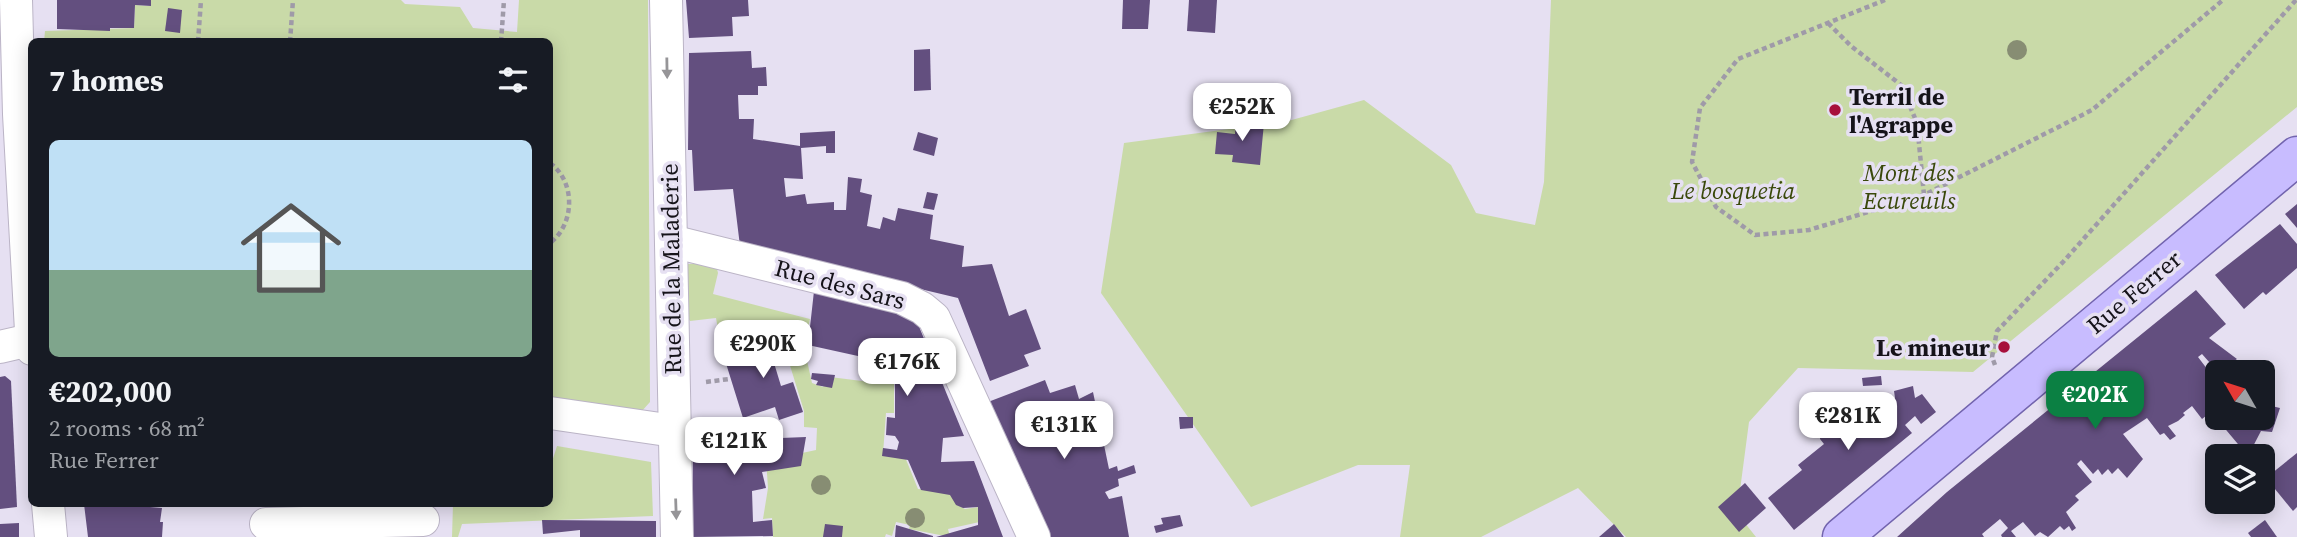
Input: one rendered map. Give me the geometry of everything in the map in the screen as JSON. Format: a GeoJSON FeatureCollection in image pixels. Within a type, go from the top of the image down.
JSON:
{"type":"FeatureCollection","features":[{"type":"Feature","properties":{"kind":"main road","name":"Rue Ferrer"},"geometry":{"type":"LineString","coordinates":[[1842,537],[2297,156]]}},
{"type":"Feature","properties":{"kind":"street"},"geometry":{"type":"LineString","coordinates":[[16,0],[25,73],[28,209]]}},
{"type":"Feature","properties":{"kind":"street","name":"Rue de la Maladerie"},"geometry":{"type":"LineString","coordinates":[[666,0],[671,241],[680,338],[674,432],[677,537]]}},
{"type":"Feature","properties":{"kind":"street","name":"Rue des Sars"},"geometry":{"type":"LineString","coordinates":[[671,241],[728,261],[810,281],[902,298],[922,308],[934,318],[1034,537]]}},
{"type":"Feature","properties":{"kind":"street"},"geometry":{"type":"LineString","coordinates":[[0,347],[28,345]]}},
{"type":"Feature","properties":{"kind":"street"},"geometry":{"type":"LineString","coordinates":[[553,413],[674,432]]}},
{"type":"Feature","properties":{"kind":"street"},"geometry":{"type":"LineString","coordinates":[[48,507],[51,537]]}},
{"type":"Feature","properties":{"kind":"street"},"geometry":{"type":"LineString","coordinates":[[265,524],[343,513],[423,520]]}},
{"type":"Feature","properties":{"kind":"path"},"geometry":{"type":"LineString","coordinates":[[198,38],[201,0]]}},
{"type":"Feature","properties":{"kind":"path"},"geometry":{"type":"LineString","coordinates":[[290,38],[293,0]]}},
{"type":"Feature","properties":{"kind":"path"},"geometry":{"type":"LineString","coordinates":[[501,38],[504,0]]}},
{"type":"Feature","properties":{"kind":"path"},"geometry":{"type":"LineString","coordinates":[[1885,0],[1738,59],[1700,108],[1692,162],[1716,207],[1755,235],[1809,230],[1924,195],[2092,110],[2223,0]]}},
{"type":"Feature","properties":{"kind":"path"},"geometry":{"type":"LineString","coordinates":[[2007,399],[1992,357],[1997,331],[2063,262],[2296,0]]}},
{"type":"Feature","properties":{"kind":"path"},"geometry":{"type":"LineString","coordinates":[[1828,23],[1851,46],[1901,85],[1917,123],[1924,195]]}},
{"type":"Feature","properties":{"kind":"path"},"geometry":{"type":"LineString","coordinates":[[553,167],[564,180],[569,195],[569,212],[564,228],[553,240]]}},
{"type":"Feature","properties":{"kind":"green space"},"geometry":{"type":"Polygon","coordinates":[[[151,0],[401,0],[405,4],[460,7],[473,28],[517,32],[519,0],[648,0],[650,402],[641,412],[553,397],[553,38],[44,38],[45,31],[134,28],[135,5],[151,6],[151,0]]]}},
{"type":"Feature","properties":{"kind":"green space","name":"Le bosquetia"},"geometry":{"type":"Polygon","coordinates":[[[1551,0],[2297,0],[2297,107],[1973,372],[1798,368],[1749,422],[1737,513],[1756,537],[1626,537],[1578,488],[1481,537],[1400,537],[1410,465],[1358,465],[1251,507],[1101,293],[1124,143],[1288,121],[1364,100],[1451,165],[1476,213],[1535,225],[1544,182],[1551,0]]]}},
{"type":"Feature","properties":{"kind":"green space"},"geometry":{"type":"Polygon","coordinates":[[[688,264],[716,265],[718,273],[713,294],[810,319],[807,334],[791,335],[722,352],[716,318],[690,321],[685,314],[688,264]]]}},
{"type":"Feature","properties":{"kind":"green space"},"geometry":{"type":"Polygon","coordinates":[[[806,356],[812,383],[823,387],[830,377],[894,382],[894,413],[886,413],[883,454],[905,457],[918,489],[952,491],[956,504],[965,509],[979,507],[984,521],[948,529],[950,537],[909,529],[910,525],[896,522],[892,536],[886,534],[885,537],[773,537],[772,518],[763,519],[768,488],[766,459],[802,460],[802,453],[816,450],[817,428],[804,427],[804,411],[788,359],[806,356]]]}},
{"type":"Feature","properties":{"kind":"green space"},"geometry":{"type":"Polygon","coordinates":[[[557,446],[651,462],[653,516],[462,524],[458,537],[452,537],[453,507],[553,507],[553,459],[557,446]]]}},
{"type":"Feature","properties":{"kind":"building"},"geometry":{"type":"Polygon","coordinates":[[[57,0],[151,0],[151,6],[135,5],[134,28],[110,28],[110,31],[57,29],[57,0]]]}},
{"type":"Feature","properties":{"kind":"building"},"geometry":{"type":"Polygon","coordinates":[[[686,0],[748,0],[749,16],[732,17],[733,36],[689,38],[686,0]]]}},
{"type":"Feature","properties":{"kind":"building"},"geometry":{"type":"Polygon","coordinates":[[[1123,0],[1150,0],[1148,29],[1122,29],[1123,0]]]}},
{"type":"Feature","properties":{"kind":"building"},"geometry":{"type":"Polygon","coordinates":[[[1189,0],[1217,0],[1215,33],[1187,31],[1189,0]]]}},
{"type":"Feature","properties":{"kind":"building"},"geometry":{"type":"Polygon","coordinates":[[[168,8],[182,10],[180,33],[165,31],[168,8]]]}},
{"type":"Feature","properties":{"kind":"building"},"geometry":{"type":"Polygon","coordinates":[[[930,49],[931,90],[914,91],[914,50],[930,49]]]}},
{"type":"Feature","properties":{"kind":"building"},"geometry":{"type":"Polygon","coordinates":[[[751,51],[752,68],[766,67],[767,86],[758,86],[758,95],[738,95],[739,119],[754,119],[753,139],[800,146],[800,133],[835,131],[835,153],[826,153],[826,146],[801,148],[803,179],[784,178],[786,197],[805,194],[807,204],[834,202],[834,210],[846,210],[848,177],[862,179],[860,192],[872,195],[867,226],[880,229],[883,217],[895,221],[898,208],[933,215],[930,239],[964,246],[962,267],[992,264],[1009,316],[1026,309],[1041,349],[1024,355],[1029,366],[990,381],[958,298],[740,246],[733,189],[694,191],[692,150],[688,150],[689,53],[751,51]]]}},
{"type":"Feature","properties":{"kind":"building"},"geometry":{"type":"Polygon","coordinates":[[[1236,120],[1264,123],[1260,165],[1232,162],[1233,155],[1215,154],[1217,132],[1235,134],[1236,120]]]}},
{"type":"Feature","properties":{"kind":"building"},"geometry":{"type":"Polygon","coordinates":[[[918,132],[938,138],[934,156],[913,150],[918,132]]]}},
{"type":"Feature","properties":{"kind":"building"},"geometry":{"type":"Polygon","coordinates":[[[927,192],[938,194],[934,210],[923,208],[927,192]]]}},
{"type":"Feature","properties":{"kind":"building"},"geometry":{"type":"Polygon","coordinates":[[[2297,204],[2297,228],[2285,214],[2297,204]]]}},
{"type":"Feature","properties":{"kind":"building"},"geometry":{"type":"Polygon","coordinates":[[[2280,224],[2297,244],[2297,268],[2266,295],[2263,292],[2244,309],[2215,275],[2280,224]]]}},
{"type":"Feature","properties":{"kind":"building"},"geometry":{"type":"Polygon","coordinates":[[[2196,290],[2226,324],[2209,338],[2237,359],[2207,360],[2202,354],[2198,357],[2205,366],[2205,417],[2202,419],[2192,406],[2178,421],[2168,426],[2176,436],[2170,440],[2164,433],[2160,435],[2147,418],[2123,434],[2143,459],[2127,478],[2118,468],[2112,474],[2108,469],[2102,475],[2098,469],[2093,474],[2081,460],[2077,464],[2092,482],[2075,496],[2079,500],[2066,512],[2076,528],[2072,531],[2069,526],[2064,530],[2060,526],[2048,537],[2040,532],[2035,536],[2023,522],[2011,531],[2016,537],[2002,537],[2008,528],[2000,519],[1982,534],[1984,537],[1897,537],[1947,492],[2196,290]]]}},
{"type":"Feature","properties":{"kind":"building"},"geometry":{"type":"Polygon","coordinates":[[[814,291],[907,314],[918,324],[964,436],[943,438],[941,462],[974,461],[1003,537],[936,537],[978,525],[978,507],[963,508],[956,505],[950,495],[921,490],[908,460],[882,456],[883,448],[897,450],[899,442],[895,436],[886,435],[887,417],[895,418],[895,383],[874,378],[867,358],[808,345],[814,291]]]}},
{"type":"Feature","properties":{"kind":"building"},"geometry":{"type":"Polygon","coordinates":[[[778,339],[780,345],[792,341],[796,356],[774,363],[781,386],[793,382],[803,412],[779,420],[775,407],[743,418],[724,357],[778,339]]]}},
{"type":"Feature","properties":{"kind":"building"},"geometry":{"type":"Polygon","coordinates":[[[812,373],[835,375],[832,388],[816,385],[818,381],[811,379],[812,373]]]}},
{"type":"Feature","properties":{"kind":"building"},"geometry":{"type":"Polygon","coordinates":[[[5,376],[11,381],[17,507],[0,509],[0,377],[5,376]]]}},
{"type":"Feature","properties":{"kind":"building"},"geometry":{"type":"Polygon","coordinates":[[[1881,376],[1882,385],[1863,386],[1862,378],[1881,376]]]}},
{"type":"Feature","properties":{"kind":"building"},"geometry":{"type":"Polygon","coordinates":[[[1045,380],[1050,393],[1075,385],[1079,399],[1093,392],[1109,469],[1117,466],[1118,471],[1134,465],[1136,473],[1118,479],[1119,486],[1105,492],[1109,499],[1122,496],[1129,537],[1045,537],[1030,488],[988,402],[1045,380]]]}},
{"type":"Feature","properties":{"kind":"building"},"geometry":{"type":"Polygon","coordinates":[[[1913,386],[1915,398],[1922,394],[1936,412],[1921,424],[1915,416],[1905,425],[1912,433],[1794,530],[1768,498],[1802,470],[1798,465],[1824,444],[1820,439],[1821,409],[1829,410],[1836,404],[1843,412],[1869,408],[1895,398],[1894,391],[1913,386]]]}},
{"type":"Feature","properties":{"kind":"building"},"geometry":{"type":"Polygon","coordinates":[[[2275,407],[2280,408],[2275,423],[2275,407]]]}},
{"type":"Feature","properties":{"kind":"building"},"geometry":{"type":"Polygon","coordinates":[[[1179,417],[1193,417],[1193,428],[1180,429],[1179,417]]]}},
{"type":"Feature","properties":{"kind":"building"},"geometry":{"type":"Polygon","coordinates":[[[725,420],[726,426],[753,422],[755,439],[806,437],[801,466],[762,472],[766,488],[752,491],[753,522],[772,520],[773,536],[692,537],[693,450],[689,428],[725,420]]]}},
{"type":"Feature","properties":{"kind":"building"},"geometry":{"type":"Polygon","coordinates":[[[2226,430],[2273,430],[2261,431],[2254,444],[2238,444],[2226,430]]]}},
{"type":"Feature","properties":{"kind":"building"},"geometry":{"type":"Polygon","coordinates":[[[2297,453],[2297,507],[2293,511],[2275,489],[2275,471],[2297,453]]]}},
{"type":"Feature","properties":{"kind":"building"},"geometry":{"type":"Polygon","coordinates":[[[1745,483],[1766,508],[1739,532],[1718,507],[1745,483]]]}},
{"type":"Feature","properties":{"kind":"building"},"geometry":{"type":"Polygon","coordinates":[[[84,507],[162,508],[162,537],[88,537],[84,507]]]}},
{"type":"Feature","properties":{"kind":"building"},"geometry":{"type":"Polygon","coordinates":[[[1180,515],[1183,526],[1156,533],[1154,526],[1163,524],[1161,518],[1180,515]]]}},
{"type":"Feature","properties":{"kind":"building"},"geometry":{"type":"Polygon","coordinates":[[[542,520],[656,521],[656,537],[580,537],[580,530],[543,534],[542,520]]]}},
{"type":"Feature","properties":{"kind":"building"},"geometry":{"type":"Polygon","coordinates":[[[2265,520],[2277,537],[2251,537],[2248,533],[2265,520]]]}},
{"type":"Feature","properties":{"kind":"building"},"geometry":{"type":"Polygon","coordinates":[[[19,523],[19,537],[0,537],[0,524],[19,523]]]}},
{"type":"Feature","properties":{"kind":"building"},"geometry":{"type":"Polygon","coordinates":[[[825,524],[843,526],[842,537],[823,537],[825,524]]]}},
{"type":"Feature","properties":{"kind":"building"},"geometry":{"type":"Polygon","coordinates":[[[1614,524],[1624,537],[1599,537],[1614,524]]]}},
{"type":"Feature","properties":{"kind":"building"},"geometry":{"type":"Polygon","coordinates":[[[896,525],[933,536],[933,537],[895,537],[896,525]]]}},
{"type":"Feature","properties":{"kind":"place","name":"Terril de l'Agrappe"},"geometry":{"type":"Point","coordinates":[1835,110]}},
{"type":"Feature","properties":{"kind":"place","name":"Le mineur"},"geometry":{"type":"Point","coordinates":[2004,347]}},
{"type":"Feature","properties":{"kind":"park label","name":"Mont des Ecureuils"},"geometry":{"type":"Point","coordinates":[1909,186]}}]}
